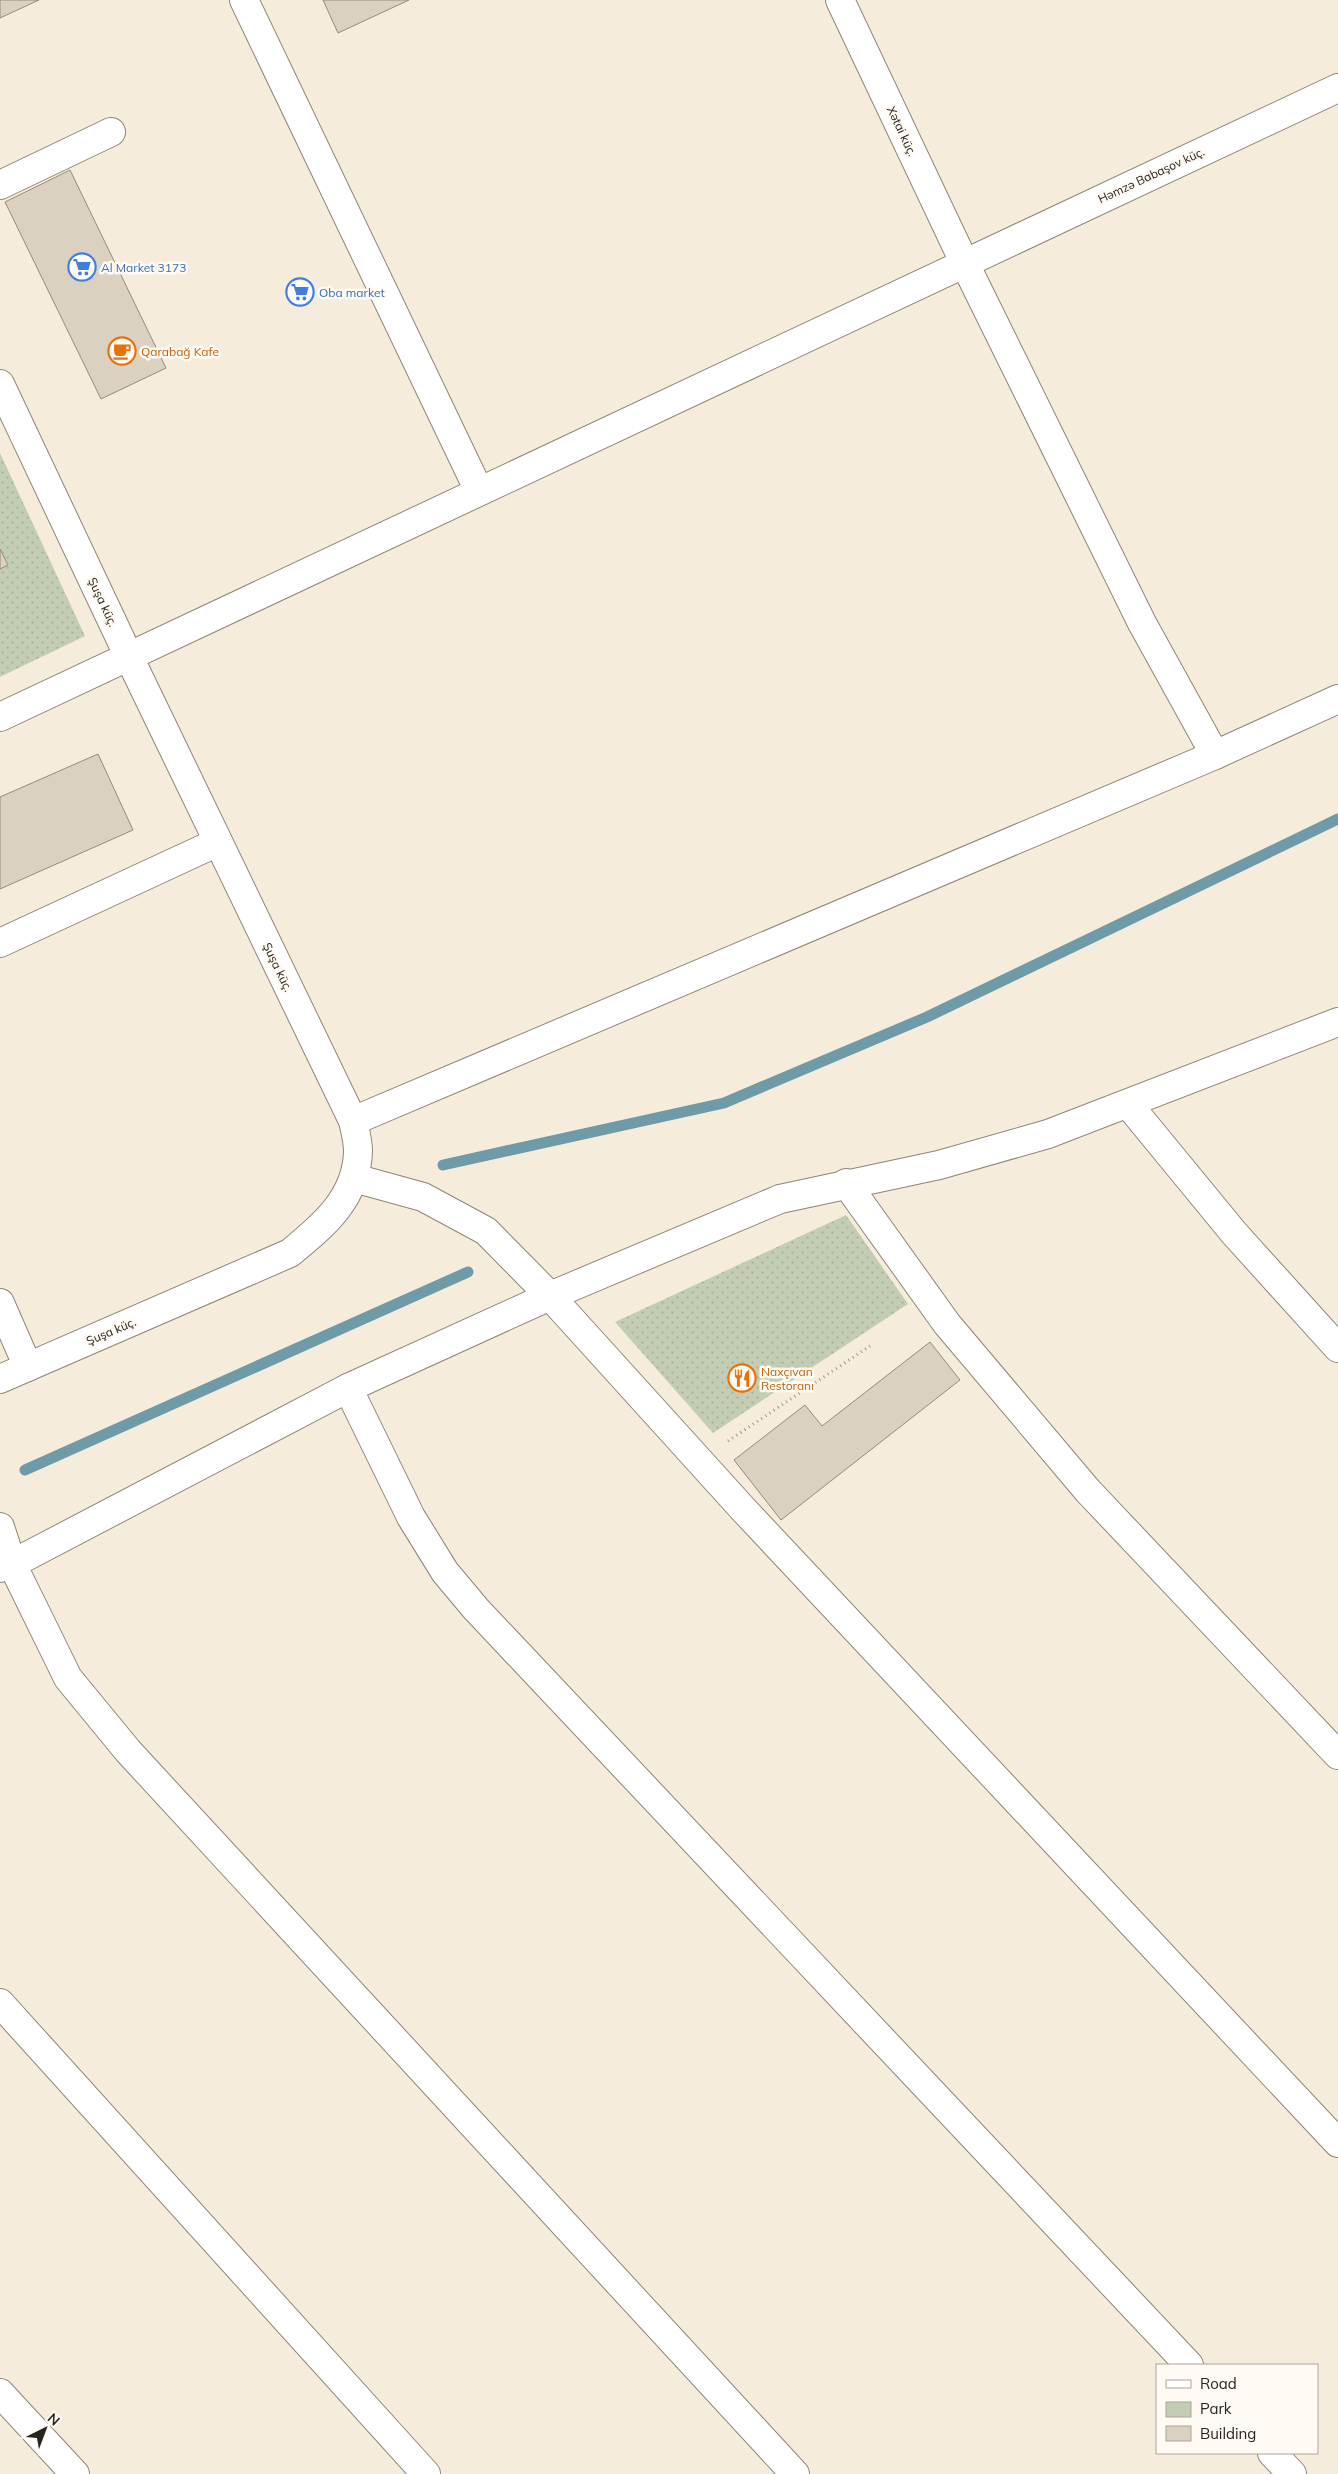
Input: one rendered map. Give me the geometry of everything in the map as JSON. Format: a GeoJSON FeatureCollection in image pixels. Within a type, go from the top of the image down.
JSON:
{"type":"FeatureCollection","features":[{"type":"Feature","properties":{"kind":"street"},"geometry":{"type":"LineString","coordinates":[[244,0],[479,491]]}},
{"type":"Feature","properties":{"kind":"street","name":"Xətai küç."},"geometry":{"type":"LineString","coordinates":[[840,0],[964,262],[1142,623],[1215,755]]}},
{"type":"Feature","properties":{"kind":"street","name":"Həmzə Babaşov küç."},"geometry":{"type":"LineString","coordinates":[[0,717],[964,262],[1338,88]]}},
{"type":"Feature","properties":{"kind":"street"},"geometry":{"type":"LineString","coordinates":[[0,185],[111,132]]}},
{"type":"Feature","properties":{"kind":"street","name":"Şuşa küç."},"geometry":{"type":"LineString","coordinates":[[0,384],[129,657],[353,1121],[358,1151],[354,1178],[338,1209],[322,1227],[290,1254],[0,1379]]}},
{"type":"Feature","properties":{"kind":"street"},"geometry":{"type":"LineString","coordinates":[[353,1121],[1215,755],[1338,699]]}},
{"type":"Feature","properties":{"kind":"street"},"geometry":{"type":"LineString","coordinates":[[0,943],[218,842]]}},
{"type":"Feature","properties":{"kind":"street"},"geometry":{"type":"LineString","coordinates":[[6,1566],[348,1388],[550,1296],[780,1199],[846,1183],[939,1165],[1048,1134],[1338,1022]]}},
{"type":"Feature","properties":{"kind":"street"},"geometry":{"type":"LineString","coordinates":[[1128,1104],[1234,1233],[1338,1348]]}},
{"type":"Feature","properties":{"kind":"street"},"geometry":{"type":"LineString","coordinates":[[354,1178],[423,1197],[486,1231],[550,1296],[698,1460],[1338,2143]]}},
{"type":"Feature","properties":{"kind":"street"},"geometry":{"type":"LineString","coordinates":[[846,1183],[948,1324],[1088,1491],[1338,1754]]}},
{"type":"Feature","properties":{"kind":"street"},"geometry":{"type":"LineString","coordinates":[[0,1304],[28,1367]]}},
{"type":"Feature","properties":{"kind":"street"},"geometry":{"type":"LineString","coordinates":[[348,1388],[411,1517],[445,1572],[476,1609],[1188,2364]]}},
{"type":"Feature","properties":{"kind":"street"},"geometry":{"type":"LineString","coordinates":[[0,1527],[6,1566],[68,1678],[128,1751],[795,2474]]}},
{"type":"Feature","properties":{"kind":"street"},"geometry":{"type":"LineString","coordinates":[[0,2003],[426,2474]]}},
{"type":"Feature","properties":{"kind":"street"},"geometry":{"type":"LineString","coordinates":[[0,2394],[75,2474]]}},
{"type":"Feature","properties":{"kind":"street"},"geometry":{"type":"LineString","coordinates":[[1273,2454],[1292,2474]]}},
{"type":"Feature","properties":{"kind":"path"},"geometry":{"type":"LineString","coordinates":[[698,1460],[870,1346]]}},
{"type":"Feature","properties":{"kind":"green space"},"geometry":{"type":"Polygon","coordinates":[[[0,453],[85,636],[0,677],[0,453]]]}},
{"type":"Feature","properties":{"kind":"green space"},"geometry":{"type":"Polygon","coordinates":[[[846,1215],[908,1304],[713,1433],[615,1322],[846,1215]]]}},
{"type":"Feature","properties":{"kind":"building"},"geometry":{"type":"Polygon","coordinates":[[[0,0],[39,0],[0,18],[0,0]]]}},
{"type":"Feature","properties":{"kind":"building"},"geometry":{"type":"Polygon","coordinates":[[[323,0],[409,0],[338,33],[323,0]]]}},
{"type":"Feature","properties":{"kind":"building"},"geometry":{"type":"Polygon","coordinates":[[[70,170],[166,368],[101,399],[5,202],[70,170]]]}},
{"type":"Feature","properties":{"kind":"building"},"geometry":{"type":"Polygon","coordinates":[[[0,549],[8,565],[0,569],[0,549]]]}},
{"type":"Feature","properties":{"kind":"building"},"geometry":{"type":"Polygon","coordinates":[[[98,754],[133,830],[0,889],[0,797],[98,754]]]}},
{"type":"Feature","properties":{"kind":"building"},"geometry":{"type":"Polygon","coordinates":[[[930,1342],[960,1380],[781,1520],[734,1460],[805,1405],[822,1426],[930,1342]]]}},
{"type":"Feature","properties":{"kind":"waterway"},"geometry":{"type":"LineString","coordinates":[[443,1165],[724,1103],[927,1017],[1338,819]]}},
{"type":"Feature","properties":{"kind":"waterway"},"geometry":{"type":"LineString","coordinates":[[25,1470],[468,1272]]}},
{"type":"Feature","properties":{"kind":"place","name":"Al Market 3173"},"geometry":{"type":"Point","coordinates":[82,267]}},
{"type":"Feature","properties":{"kind":"place","name":"Oba market"},"geometry":{"type":"Point","coordinates":[300,292]}},
{"type":"Feature","properties":{"kind":"place","name":"Qarabağ Kafe"},"geometry":{"type":"Point","coordinates":[122,351]}},
{"type":"Feature","properties":{"kind":"place","name":"Naxçıvan Restoranı"},"geometry":{"type":"Point","coordinates":[742,1378]}}]}
